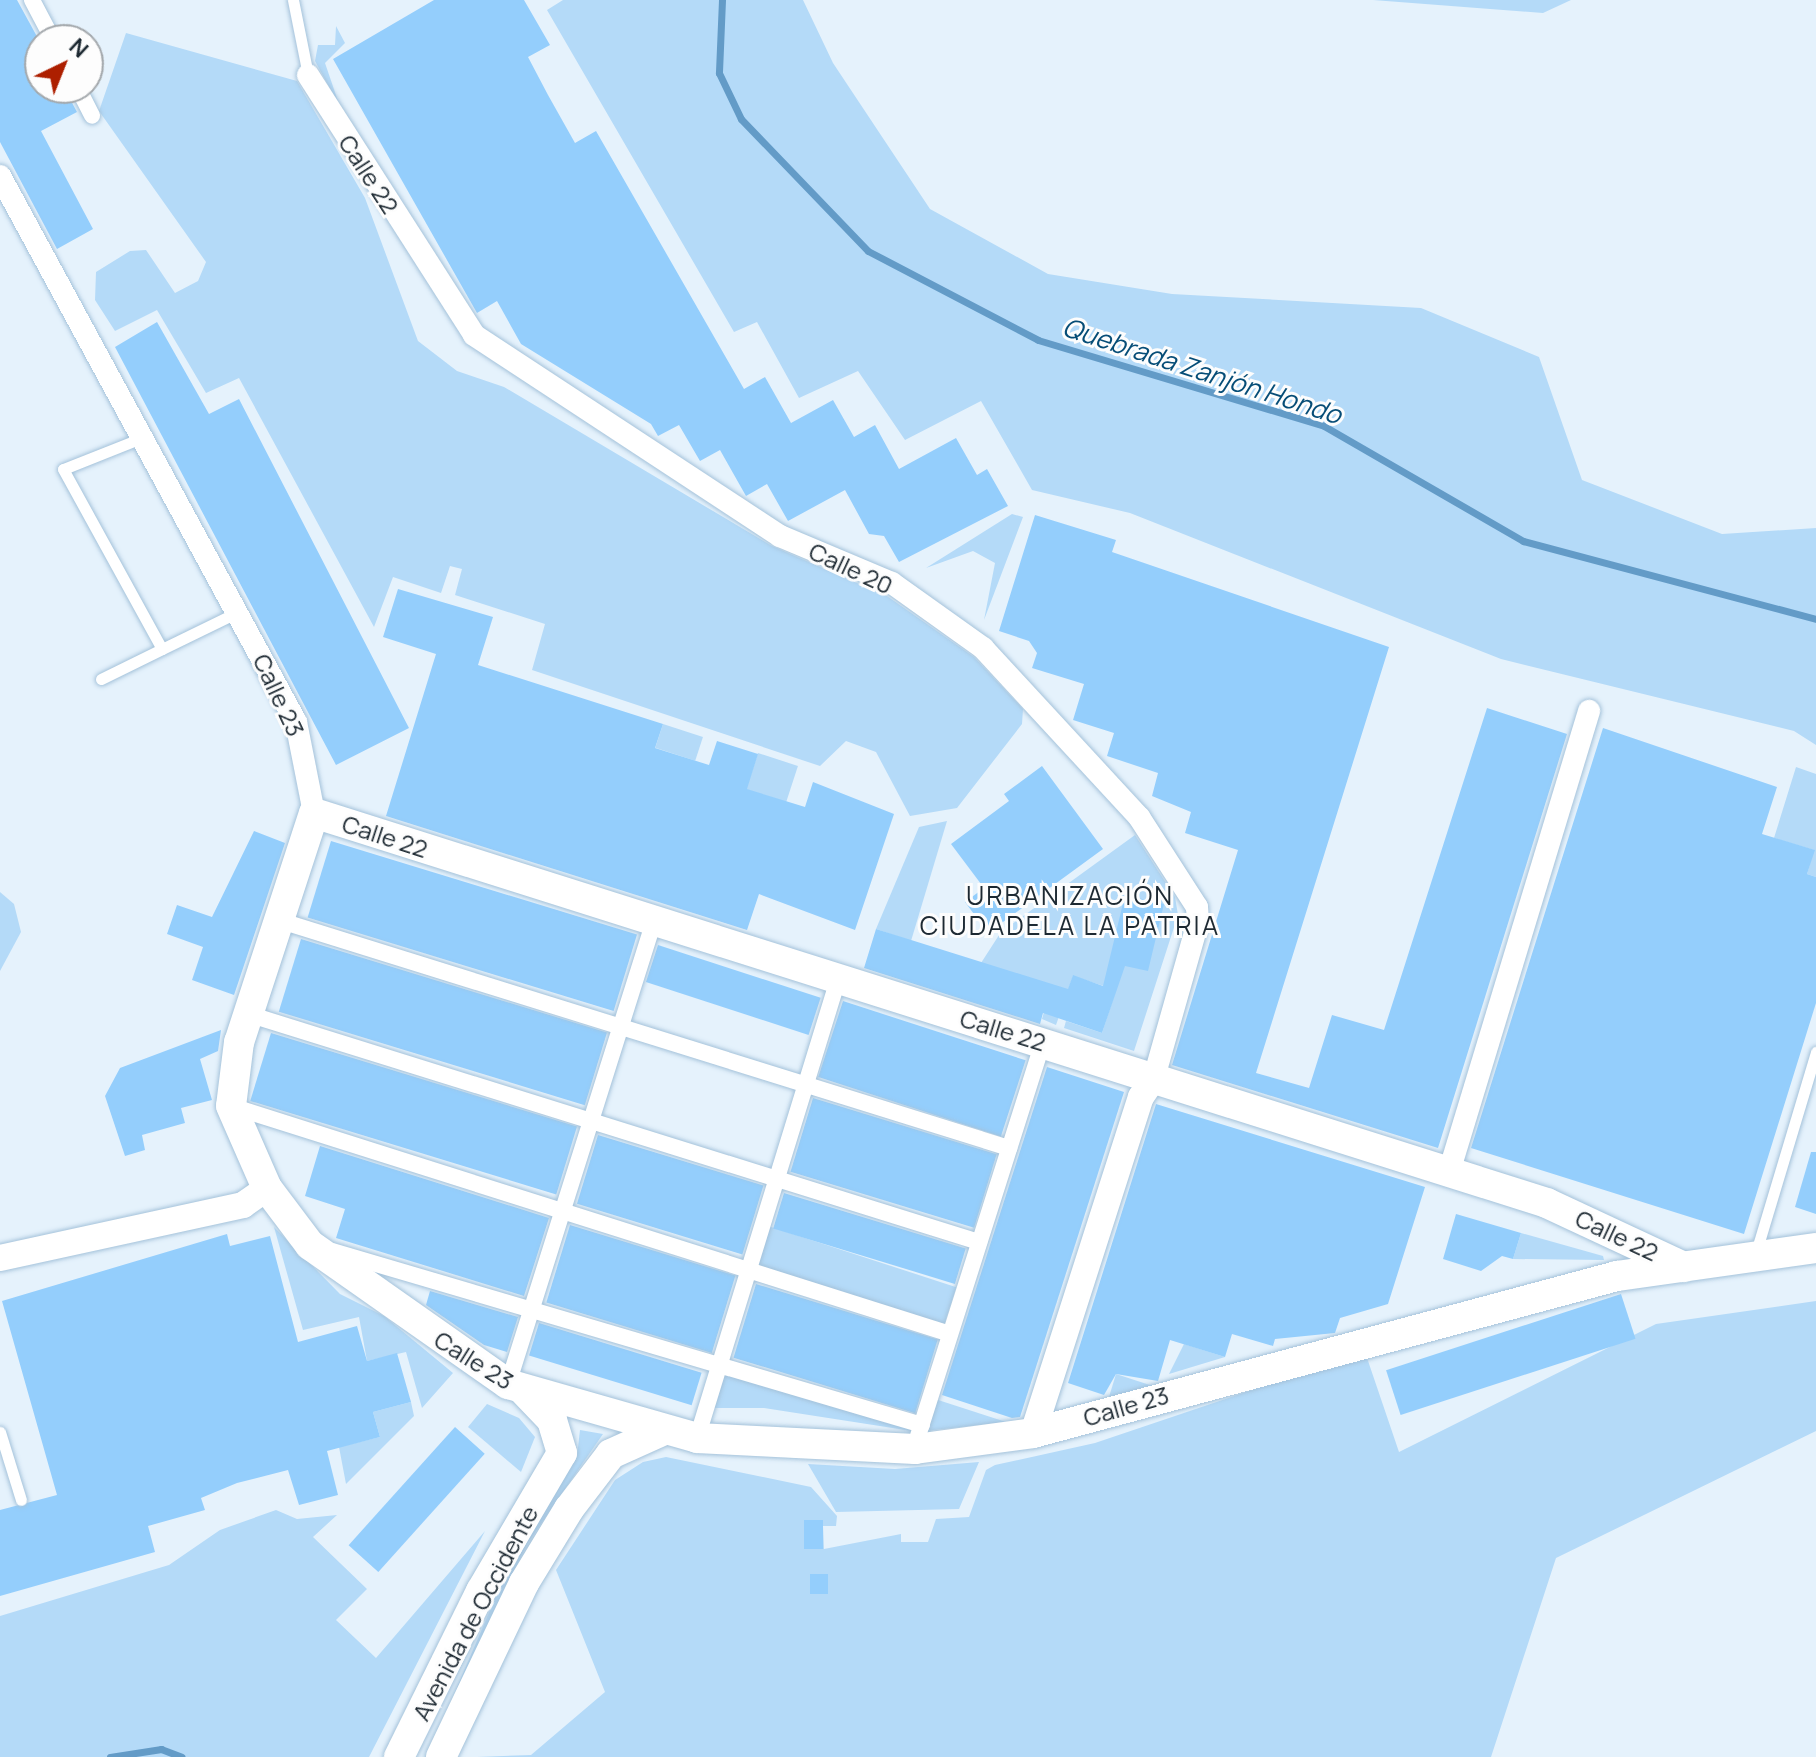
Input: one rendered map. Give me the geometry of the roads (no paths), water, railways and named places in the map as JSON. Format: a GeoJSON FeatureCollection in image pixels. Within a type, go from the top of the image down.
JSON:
{"type":"FeatureCollection","features":[{"type":"Feature","properties":{"kind":"main road","name":"Calle 22"},"geometry":{"type":"LineString","coordinates":[[314,813],[1449,1172],[1615,1232],[1684,1267]]}},
{"type":"Feature","properties":{"kind":"main road","name":"Calle 23"},"geometry":{"type":"LineString","coordinates":[[314,813],[248,1014],[231,1106],[267,1188],[310,1245],[516,1388],[662,1431],[697,1438],[1033,1433],[1617,1276],[1816,1248]]}},
{"type":"Feature","properties":{"kind":"main road"},"geometry":{"type":"LineString","coordinates":[[1615,1232],[1624,1264],[1617,1276]]}},
{"type":"Feature","properties":{"kind":"main road","name":"Avenida de Occidente"},"geometry":{"type":"LineString","coordinates":[[399,1757],[481,1591],[562,1453],[552,1420],[516,1388]]}},
{"type":"Feature","properties":{"kind":"main road","name":"Avenida de Occidente"},"geometry":{"type":"LineString","coordinates":[[441,1757],[524,1583],[569,1509],[611,1454],[662,1431]]}},
{"type":"Feature","properties":{"kind":"street"},"geometry":{"type":"LineString","coordinates":[[32,0],[45,24]]}},
{"type":"Feature","properties":{"kind":"street","name":"Calle 22"},"geometry":{"type":"LineString","coordinates":[[308,75],[474,335]]}},
{"type":"Feature","properties":{"kind":"street"},"geometry":{"type":"LineString","coordinates":[[86,104],[92,116]]}},
{"type":"Feature","properties":{"kind":"street","name":"Calle 23"},"geometry":{"type":"LineString","coordinates":[[0,176],[144,436],[296,722],[314,813]]}},
{"type":"Feature","properties":{"kind":"street","name":"Calle 20"},"geometry":{"type":"LineString","coordinates":[[474,335],[780,536],[892,583],[983,648],[1139,817],[1197,907],[1154,1078]]}},
{"type":"Feature","properties":{"kind":"street"},"geometry":{"type":"LineString","coordinates":[[1449,1172],[1589,711]]}},
{"type":"Feature","properties":{"kind":"street"},"geometry":{"type":"LineString","coordinates":[[278,920],[620,1028],[804,1081],[1009,1148]]}},
{"type":"Feature","properties":{"kind":"street"},"geometry":{"type":"LineString","coordinates":[[516,1388],[533,1304],[654,920]]}},
{"type":"Feature","properties":{"kind":"street"},"geometry":{"type":"LineString","coordinates":[[697,1438],[744,1270],[838,979]]}},
{"type":"Feature","properties":{"kind":"street"},"geometry":{"type":"LineString","coordinates":[[248,1014],[979,1242]]}},
{"type":"Feature","properties":{"kind":"street"},"geometry":{"type":"LineString","coordinates":[[310,1245],[533,1304],[716,1362],[918,1437],[1043,1042]]}},
{"type":"Feature","properties":{"kind":"street"},"geometry":{"type":"LineString","coordinates":[[1033,1433],[1141,1097],[1154,1078]]}},
{"type":"Feature","properties":{"kind":"street"},"geometry":{"type":"LineString","coordinates":[[231,1106],[950,1334]]}},
{"type":"Feature","properties":{"kind":"street"},"geometry":{"type":"LineString","coordinates":[[0,1258],[229,1209],[267,1188]]}},
{"type":"Feature","properties":{"kind":"lane","name":"Calle 22"},"geometry":{"type":"LineString","coordinates":[[293,0],[308,75]]}},
{"type":"Feature","properties":{"kind":"lane"},"geometry":{"type":"LineString","coordinates":[[144,436],[63,469],[162,649]]}},
{"type":"Feature","properties":{"kind":"lane"},"geometry":{"type":"LineString","coordinates":[[101,679],[238,612]]}},
{"type":"Feature","properties":{"kind":"lane"},"geometry":{"type":"LineString","coordinates":[[1755,1257],[1816,1052]]}},
{"type":"Feature","properties":{"kind":"lane"},"geometry":{"type":"LineString","coordinates":[[0,1432],[21,1500]]}},
{"type":"Feature","properties":{"kind":"waterway","name":"Quebrada Zanjón Hondo"},"geometry":{"type":"LineString","coordinates":[[722,0],[719,73],[741,119],[868,251],[1038,340],[1324,426],[1523,541],[1816,619]]}},
{"type":"Feature","properties":{"kind":"waterway"},"geometry":{"type":"LineString","coordinates":[[110,1757],[161,1749],[182,1757]]}},
{"type":"Feature","properties":{"kind":"district","name":"URBANIZACIÓN CIUDADELA LA PATRIA"},"geometry":{"type":"Point","coordinates":[1070,911]}}]}
